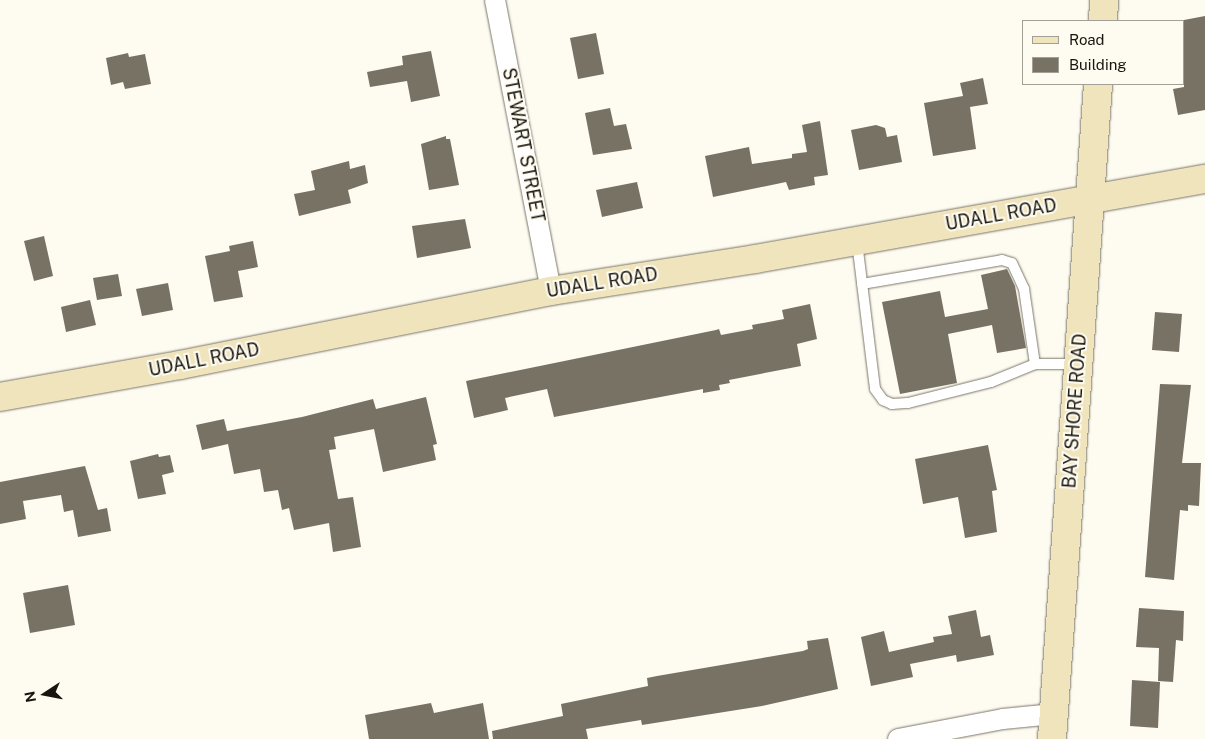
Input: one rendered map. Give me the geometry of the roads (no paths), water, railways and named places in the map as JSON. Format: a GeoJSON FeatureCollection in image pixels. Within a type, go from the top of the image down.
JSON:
{"type":"FeatureCollection","features":[{"type":"Feature","properties":{"kind":"street","name":"STEWART STREET"},"geometry":{"type":"LineString","coordinates":[[495,0],[551,290]]}},
{"type":"Feature","properties":{"kind":"street"},"geometry":{"type":"LineString","coordinates":[[1103,20],[1104,0]]}},
{"type":"Feature","properties":{"kind":"street","name":"BAY SHORE ROAD"},"geometry":{"type":"LineString","coordinates":[[1053,727],[1098,85]]}},
{"type":"Feature","properties":{"kind":"street","name":"UDALL ROAD"},"geometry":{"type":"LineString","coordinates":[[0,398],[180,366],[551,290],[857,241],[1205,179]]}},
{"type":"Feature","properties":{"kind":"street"},"geometry":{"type":"LineString","coordinates":[[898,739],[1018,717],[1053,727]]}},
{"type":"Feature","properties":{"kind":"lane"},"geometry":{"type":"LineString","coordinates":[[857,241],[875,388],[883,400],[892,404],[908,403],[991,382],[1034,364],[1078,364]]}},
{"type":"Feature","properties":{"kind":"lane"},"geometry":{"type":"LineString","coordinates":[[862,284],[1002,260],[1012,263],[1024,288],[1034,364]]}}]}
